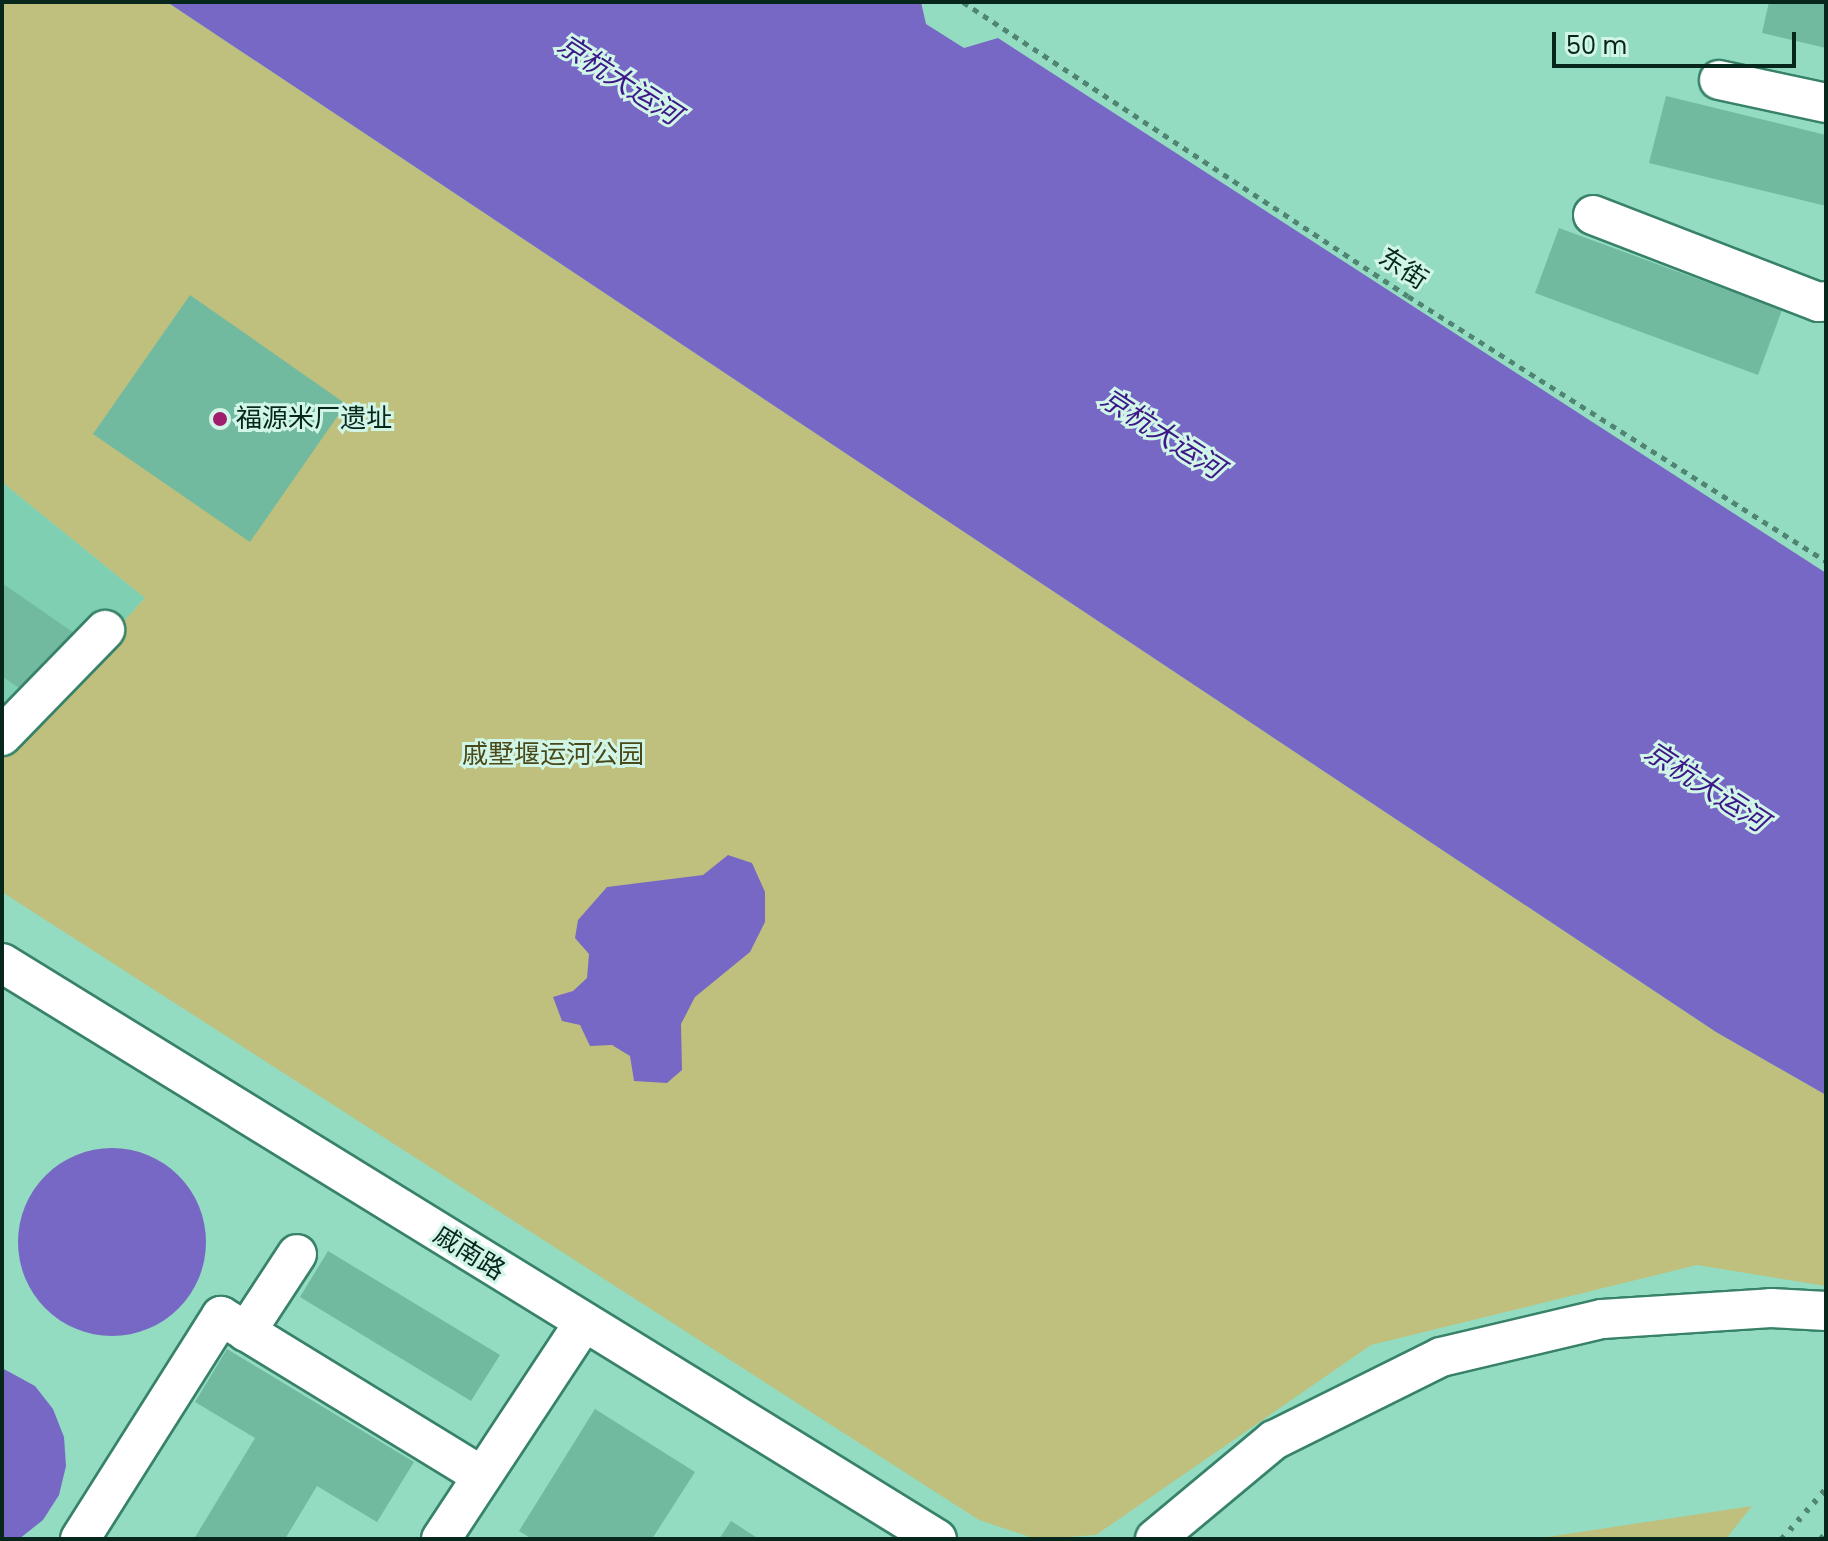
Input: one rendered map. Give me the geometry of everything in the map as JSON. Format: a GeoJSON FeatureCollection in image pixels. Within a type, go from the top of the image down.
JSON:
{"type":"FeatureCollection","features":[{"type":"Feature","properties":{"kind":"street"},"geometry":{"type":"LineString","coordinates":[[1719,80],[1826,103]]}},
{"type":"Feature","properties":{"kind":"street"},"geometry":{"type":"LineString","coordinates":[[1593,215],[1819,302],[1826,301]]}},
{"type":"Feature","properties":{"kind":"street"},"geometry":{"type":"LineString","coordinates":[[2,736],[105,630]]}},
{"type":"Feature","properties":{"kind":"street","name":"戚南路"},"geometry":{"type":"LineString","coordinates":[[2,963],[583,1324],[937,1539]]}},
{"type":"Feature","properties":{"kind":"street"},"geometry":{"type":"LineString","coordinates":[[246,1332],[297,1254]]}},
{"type":"Feature","properties":{"kind":"street"},"geometry":{"type":"LineString","coordinates":[[1155,1539],[1274,1440],[1441,1357],[1602,1319],[1771,1308],[1826,1311]]}},
{"type":"Feature","properties":{"kind":"street"},"geometry":{"type":"LineString","coordinates":[[80,1539],[221,1316],[482,1476]]}},
{"type":"Feature","properties":{"kind":"street"},"geometry":{"type":"LineString","coordinates":[[452,1535],[482,1476],[583,1324]]}},
{"type":"Feature","properties":{"kind":"path","name":"东街"},"geometry":{"type":"LineString","coordinates":[[963,2],[1408,296],[1826,561]]}},
{"type":"Feature","properties":{"kind":"shaded area"},"geometry":{"type":"Polygon","coordinates":[[[2,482],[145,598],[2,755],[2,482]]]}},
{"type":"Feature","properties":{"kind":"green space","name":"戚墅堰运河公园"},"geometry":{"type":"Polygon","coordinates":[[[2,2],[167,2],[1716,1032],[1826,1095],[1826,1286],[1697,1265],[1371,1345],[1096,1535],[1036,1539],[979,1520],[2,892],[2,755],[145,598],[2,482],[2,2]]]}},
{"type":"Feature","properties":{"kind":"green space"},"geometry":{"type":"Polygon","coordinates":[[[1752,1506],[1726,1539],[1534,1539],[1752,1506]]]}},
{"type":"Feature","properties":{"kind":"water","name":"京杭大运河"},"geometry":{"type":"Polygon","coordinates":[[[167,2],[921,2],[926,24],[964,48],[998,38],[1826,573],[1826,1095],[1716,1032],[167,2]]]}},
{"type":"Feature","properties":{"kind":"water"},"geometry":{"type":"Polygon","coordinates":[[[728,855],[752,863],[765,892],[765,922],[750,952],[695,997],[681,1024],[682,1070],[667,1083],[634,1081],[630,1056],[612,1045],[590,1046],[580,1025],[562,1021],[553,997],[573,991],[587,978],[589,954],[575,938],[578,920],[607,887],[703,875],[728,855]]]}},
{"type":"Feature","properties":{"kind":"water"},"geometry":{"type":"Polygon","coordinates":[[[112,1148],[148,1155],[178,1176],[199,1206],[206,1242],[199,1278],[178,1308],[148,1329],[112,1336],[76,1329],[46,1308],[25,1278],[18,1242],[25,1206],[46,1176],[76,1155],[112,1148]]]}},
{"type":"Feature","properties":{"kind":"water"},"geometry":{"type":"Polygon","coordinates":[[[2,1368],[35,1386],[53,1409],[64,1437],[66,1466],[59,1495],[43,1520],[19,1539],[2,1539],[2,1368]]]}},
{"type":"Feature","properties":{"kind":"building"},"geometry":{"type":"Polygon","coordinates":[[[1769,2],[1826,2],[1826,48],[1762,33],[1769,2]]]}},
{"type":"Feature","properties":{"kind":"building"},"geometry":{"type":"Polygon","coordinates":[[[1666,96],[1826,135],[1826,206],[1649,163],[1666,96]]]}},
{"type":"Feature","properties":{"kind":"building"},"geometry":{"type":"Polygon","coordinates":[[[1559,228],[1782,310],[1758,375],[1535,293],[1559,228]]]}},
{"type":"Feature","properties":{"kind":"building","name":"福源米厂遗址"},"geometry":{"type":"Polygon","coordinates":[[[190,295],[346,404],[250,542],[93,434],[190,295]]]}},
{"type":"Feature","properties":{"kind":"building"},"geometry":{"type":"Polygon","coordinates":[[[2,583],[74,633],[30,696],[2,676],[2,583]]]}},
{"type":"Feature","properties":{"kind":"building"},"geometry":{"type":"Polygon","coordinates":[[[328,1251],[500,1355],[471,1401],[300,1297],[328,1251]]]}},
{"type":"Feature","properties":{"kind":"building"},"geometry":{"type":"Polygon","coordinates":[[[227,1349],[414,1462],[377,1522],[317,1486],[285,1539],[194,1539],[255,1438],[195,1402],[227,1349]]]}},
{"type":"Feature","properties":{"kind":"building"},"geometry":{"type":"Polygon","coordinates":[[[595,1409],[695,1472],[652,1539],[532,1539],[519,1531],[595,1409]]]}},
{"type":"Feature","properties":{"kind":"building"},"geometry":{"type":"Polygon","coordinates":[[[731,1521],[759,1539],[719,1539],[731,1521]]]}},
{"type":"Feature","properties":{"kind":"railway"},"geometry":{"type":"LineString","coordinates":[[1782,1539],[1826,1489]]}},
{"type":"Feature","properties":{"kind":"railway"},"geometry":{"type":"LineString","coordinates":[[1821,1539],[1826,1533]]}},
{"type":"Feature","properties":{"kind":"place","name":"福源米厂遗址"},"geometry":{"type":"Point","coordinates":[220,419]}}]}
